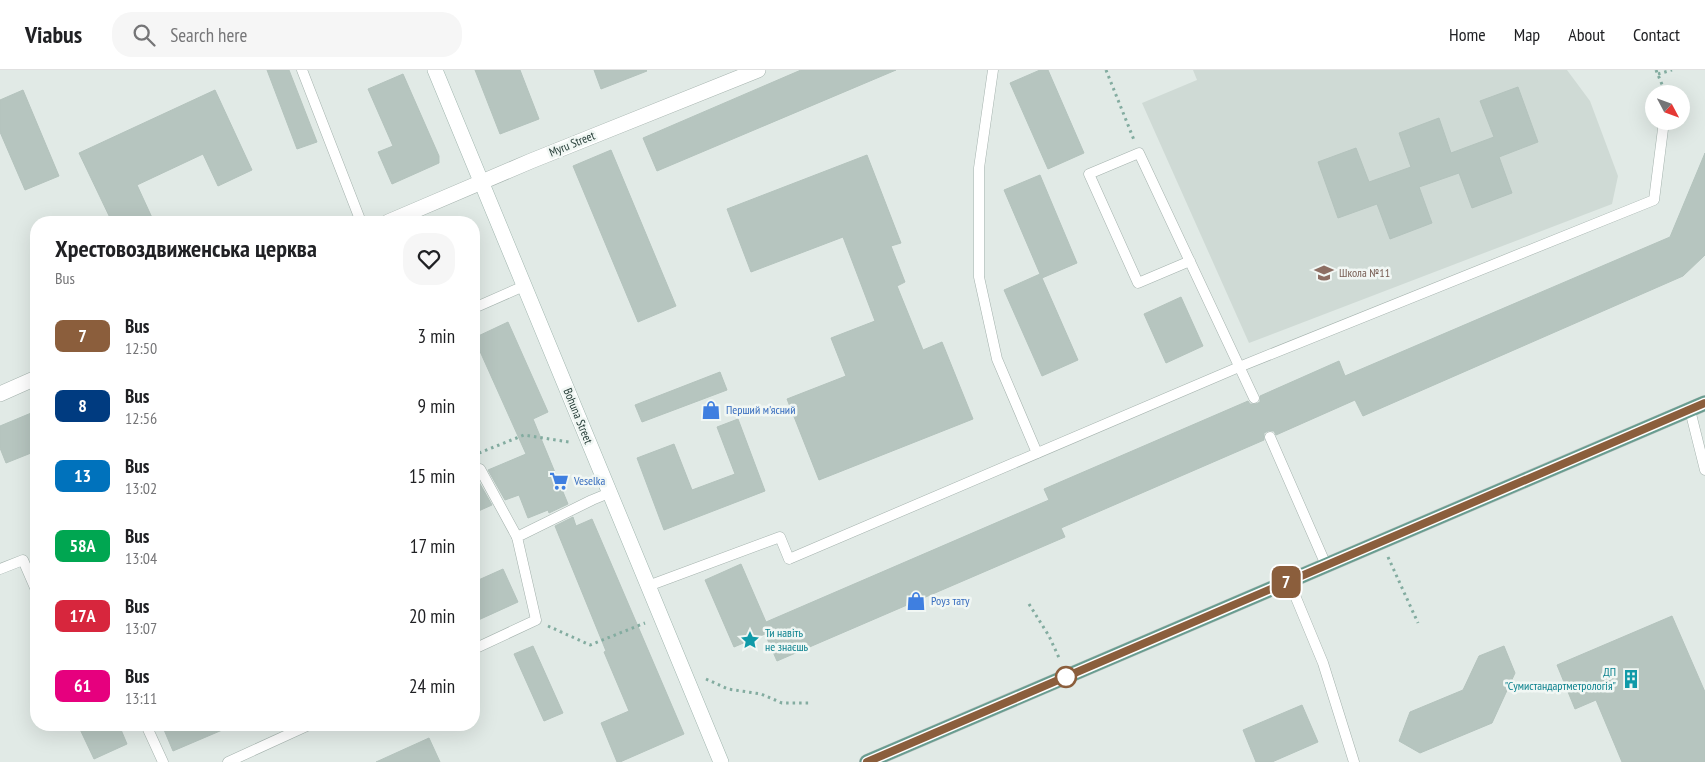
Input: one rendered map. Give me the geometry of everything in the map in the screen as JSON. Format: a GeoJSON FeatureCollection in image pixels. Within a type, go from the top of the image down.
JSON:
{"type":"FeatureCollection","features":[{"type":"Feature","properties":{"kind":"main road","name":"Bohuna Street"},"geometry":{"type":"LineString","coordinates":[[434,70],[720,762]]}},
{"type":"Feature","properties":{"kind":"main road","name":"Myru Street"},"geometry":{"type":"LineString","coordinates":[[402,216],[480,182],[758,70]]}},
{"type":"Feature","properties":{"kind":"main road"},"geometry":{"type":"LineString","coordinates":[[0,394],[30,381]]}},
{"type":"Feature","properties":{"kind":"main road"},"geometry":{"type":"LineString","coordinates":[[867,762],[1705,403]]}},
{"type":"Feature","properties":{"kind":"lane"},"geometry":{"type":"LineString","coordinates":[[302,70],[359,216]]}},
{"type":"Feature","properties":{"kind":"lane"},"geometry":{"type":"LineString","coordinates":[[994,70],[979,168],[979,276],[997,359],[1037,453]]}},
{"type":"Feature","properties":{"kind":"lane"},"geometry":{"type":"LineString","coordinates":[[648,586],[780,537],[789,559],[1240,367],[1654,200],[1663,130]]}},
{"type":"Feature","properties":{"kind":"lane"},"geometry":{"type":"LineString","coordinates":[[1190,261],[1138,283],[1089,174],[1139,153],[1190,261],[1240,367],[1254,398]]}},
{"type":"Feature","properties":{"kind":"lane"},"geometry":{"type":"LineString","coordinates":[[480,305],[524,286]]}},
{"type":"Feature","properties":{"kind":"lane"},"geometry":{"type":"LineString","coordinates":[[1690,410],[1705,470]]}},
{"type":"Feature","properties":{"kind":"lane"},"geometry":{"type":"LineString","coordinates":[[1270,437],[1326,565]]}},
{"type":"Feature","properties":{"kind":"lane"},"geometry":{"type":"LineString","coordinates":[[480,469],[517,537],[536,620],[480,646]]}},
{"type":"Feature","properties":{"kind":"lane"},"geometry":{"type":"LineString","coordinates":[[517,537],[610,493]]}},
{"type":"Feature","properties":{"kind":"lane"},"geometry":{"type":"LineString","coordinates":[[0,569],[23,560],[30,576]]}},
{"type":"Feature","properties":{"kind":"lane"},"geometry":{"type":"LineString","coordinates":[[1289,581],[1323,663],[1354,762]]}},
{"type":"Feature","properties":{"kind":"lane"},"geometry":{"type":"LineString","coordinates":[[149,731],[164,762]]}},
{"type":"Feature","properties":{"kind":"lane"},"geometry":{"type":"LineString","coordinates":[[228,762],[296,731]]}},
{"type":"Feature","properties":{"kind":"path"},"geometry":{"type":"LineString","coordinates":[[1106,70],[1139,153]]}},
{"type":"Feature","properties":{"kind":"path"},"geometry":{"type":"LineString","coordinates":[[1662,85],[1657,72],[1672,70]]}},
{"type":"Feature","properties":{"kind":"path"},"geometry":{"type":"LineString","coordinates":[[480,453],[524,435],[569,442]]}},
{"type":"Feature","properties":{"kind":"path"},"geometry":{"type":"LineString","coordinates":[[1381,543],[1418,623]]}},
{"type":"Feature","properties":{"kind":"path"},"geometry":{"type":"LineString","coordinates":[[1029,604],[1049,636],[1068,676]]}},
{"type":"Feature","properties":{"kind":"path"},"geometry":{"type":"LineString","coordinates":[[536,620],[590,646],[646,622]]}},
{"type":"Feature","properties":{"kind":"path"},"geometry":{"type":"LineString","coordinates":[[678,660],[713,683],[728,689],[761,694],[782,703],[811,703]]}},
{"type":"Feature","properties":{"kind":"shaded area","name":"Школа №11"},"geometry":{"type":"Polygon","coordinates":[[[1193,70],[1567,70],[1590,101],[1618,176],[1612,204],[1249,343],[1142,103],[1197,80],[1193,70]]]}},
{"type":"Feature","properties":{"kind":"building"},"geometry":{"type":"Polygon","coordinates":[[[267,70],[289,70],[317,142],[297,149],[267,70]]]}},
{"type":"Feature","properties":{"kind":"building"},"geometry":{"type":"Polygon","coordinates":[[[475,70],[520,70],[539,119],[500,134],[475,70]]]}},
{"type":"Feature","properties":{"kind":"building"},"geometry":{"type":"Polygon","coordinates":[[[594,70],[646,70],[647,71],[601,89],[594,70]]]}},
{"type":"Feature","properties":{"kind":"building"},"geometry":{"type":"Polygon","coordinates":[[[801,70],[896,70],[657,171],[643,138],[801,70]]]}},
{"type":"Feature","properties":{"kind":"building"},"geometry":{"type":"Polygon","coordinates":[[[1040,70],[1048,70],[1084,153],[1048,169],[1010,83],[1040,70]]]}},
{"type":"Feature","properties":{"kind":"building"},"geometry":{"type":"Polygon","coordinates":[[[403,74],[439,156],[439,163],[392,184],[378,152],[393,146],[368,89],[403,74]]]}},
{"type":"Feature","properties":{"kind":"building"},"geometry":{"type":"Polygon","coordinates":[[[1518,87],[1538,142],[1499,157],[1512,193],[1472,208],[1459,173],[1419,187],[1432,223],[1390,239],[1377,204],[1338,218],[1318,162],[1356,148],[1369,182],[1411,167],[1399,133],[1439,118],[1451,153],[1494,137],[1480,101],[1518,87]]]}},
{"type":"Feature","properties":{"kind":"building"},"geometry":{"type":"Polygon","coordinates":[[[23,90],[59,176],[25,190],[0,132],[0,100],[23,90]]]}},
{"type":"Feature","properties":{"kind":"building"},"geometry":{"type":"Polygon","coordinates":[[[215,90],[252,170],[218,186],[203,154],[137,185],[151,216],[109,216],[79,153],[215,90]]]}},
{"type":"Feature","properties":{"kind":"building"},"geometry":{"type":"Polygon","coordinates":[[[611,150],[676,306],[638,322],[573,166],[611,150]]]}},
{"type":"Feature","properties":{"kind":"building"},"geometry":{"type":"Polygon","coordinates":[[[1705,153],[1705,255],[1683,276],[1363,416],[1355,400],[1276,435],[1274,431],[1268,431],[1264,433],[1264,440],[1061,528],[1065,537],[777,661],[765,634],[734,647],[705,580],[741,564],[766,622],[1049,500],[1044,489],[1248,401],[1250,404],[1256,404],[1260,402],[1260,396],[1339,361],[1345,376],[1670,237],[1705,153]]]}},
{"type":"Feature","properties":{"kind":"building"},"geometry":{"type":"Polygon","coordinates":[[[867,155],[901,243],[891,246],[905,282],[897,286],[923,350],[942,342],[973,419],[819,480],[787,399],[846,376],[831,338],[875,321],[843,237],[751,272],[727,209],[867,155]]]}},
{"type":"Feature","properties":{"kind":"building"},"geometry":{"type":"Polygon","coordinates":[[[1040,175],[1077,263],[1042,278],[1078,360],[1042,376],[1004,290],[1040,274],[1004,190],[1040,175]]]}},
{"type":"Feature","properties":{"kind":"building"},"geometry":{"type":"Polygon","coordinates":[[[1181,297],[1203,346],[1166,363],[1144,314],[1181,297]]]}},
{"type":"Feature","properties":{"kind":"building"},"geometry":{"type":"Polygon","coordinates":[[[508,322],[548,412],[533,419],[568,504],[549,513],[548,510],[528,518],[519,495],[505,500],[488,470],[526,454],[480,351],[480,335],[508,322]]]}},
{"type":"Feature","properties":{"kind":"building"},"geometry":{"type":"Polygon","coordinates":[[[720,372],[727,390],[642,422],[635,405],[720,372]]]}},
{"type":"Feature","properties":{"kind":"building"},"geometry":{"type":"Polygon","coordinates":[[[30,414],[30,453],[6,463],[0,448],[0,426],[30,414]]]}},
{"type":"Feature","properties":{"kind":"building"},"geometry":{"type":"Polygon","coordinates":[[[738,419],[765,491],[664,530],[637,458],[674,444],[692,490],[735,474],[717,427],[738,419]]]}},
{"type":"Feature","properties":{"kind":"building"},"geometry":{"type":"Polygon","coordinates":[[[480,484],[492,505],[480,510],[480,484]]]}},
{"type":"Feature","properties":{"kind":"building"},"geometry":{"type":"Polygon","coordinates":[[[573,517],[576,526],[592,519],[684,734],[620,762],[617,762],[601,723],[629,711],[555,526],[573,517]]]}},
{"type":"Feature","properties":{"kind":"building"},"geometry":{"type":"Polygon","coordinates":[[[503,569],[518,602],[480,619],[480,579],[503,569]]]}},
{"type":"Feature","properties":{"kind":"building","name":"ДП \"Сумистандартметрологія\""},"geometry":{"type":"Polygon","coordinates":[[[1672,616],[1705,692],[1705,762],[1622,762],[1596,700],[1575,709],[1557,665],[1672,616]]]}},
{"type":"Feature","properties":{"kind":"building"},"geometry":{"type":"Polygon","coordinates":[[[533,646],[563,713],[544,721],[514,654],[533,646]]]}},
{"type":"Feature","properties":{"kind":"building"},"geometry":{"type":"Polygon","coordinates":[[[1504,646],[1515,673],[1492,723],[1420,753],[1399,741],[1410,712],[1463,690],[1479,656],[1504,646]]]}},
{"type":"Feature","properties":{"kind":"building"},"geometry":{"type":"Polygon","coordinates":[[[1302,705],[1318,742],[1272,762],[1256,762],[1243,730],[1302,705]]]}},
{"type":"Feature","properties":{"kind":"building"},"geometry":{"type":"Polygon","coordinates":[[[81,731],[122,731],[127,744],[94,759],[81,731]]]}},
{"type":"Feature","properties":{"kind":"building"},"geometry":{"type":"Polygon","coordinates":[[[165,731],[220,731],[173,751],[165,731]]]}},
{"type":"Feature","properties":{"kind":"building"},"geometry":{"type":"Polygon","coordinates":[[[429,738],[440,762],[376,762],[429,738]]]}},
{"type":"Feature","properties":{"kind":"bus line","name":"7"},"geometry":{"type":"LineString","coordinates":[[867,762],[1705,403]]}},
{"type":"Feature","properties":{"kind":"place","name":"Школа №11"},"geometry":{"type":"Point","coordinates":[1324,273]}},
{"type":"Feature","properties":{"kind":"place","name":"Перший м'ясний"},"geometry":{"type":"Point","coordinates":[711,410]}},
{"type":"Feature","properties":{"kind":"place","name":"Veselka"},"geometry":{"type":"Point","coordinates":[559,481]}},
{"type":"Feature","properties":{"kind":"place","name":"Роуз тату"},"geometry":{"type":"Point","coordinates":[916,601]}},
{"type":"Feature","properties":{"kind":"place","name":"Ти навіть не знаєшь"},"geometry":{"type":"Point","coordinates":[750,640]}},
{"type":"Feature","properties":{"kind":"place","name":"ДП \"Сумистандартметрологія\""},"geometry":{"type":"Point","coordinates":[1631,679]}}]}
